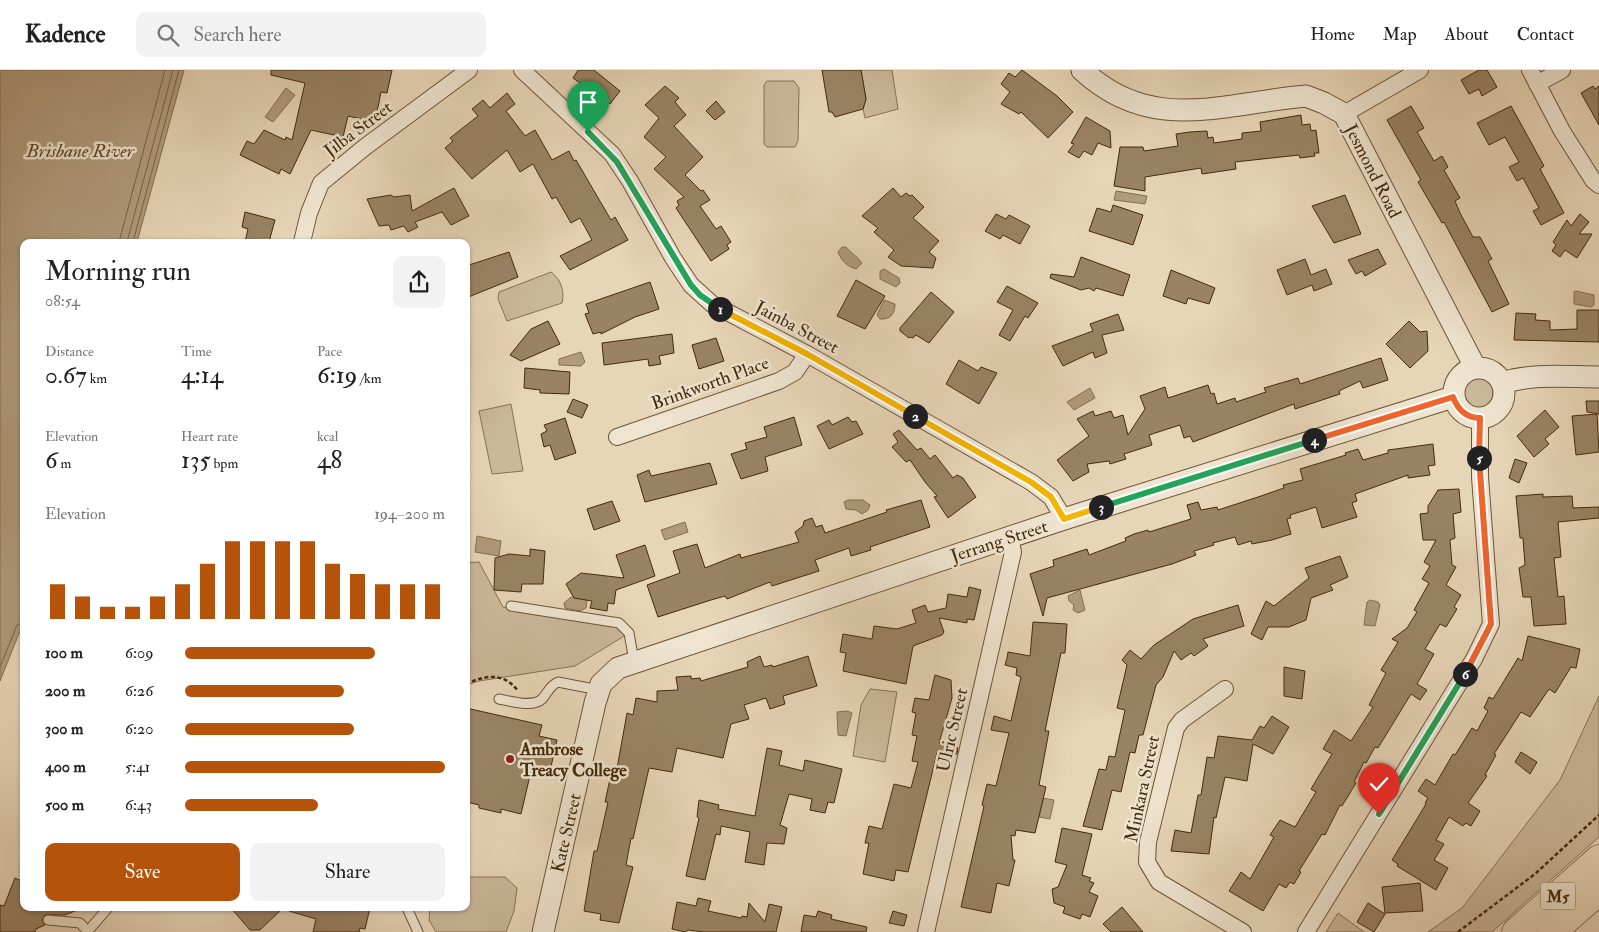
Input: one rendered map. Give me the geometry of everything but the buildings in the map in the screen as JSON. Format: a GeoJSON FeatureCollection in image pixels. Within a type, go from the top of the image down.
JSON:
{"type":"FeatureCollection","features":[{"type":"Feature","properties":{"kind":"highway","name":"M5"},"geometry":{"type":"LineString","coordinates":[[1516,932],[1599,859]]}},
{"type":"Feature","properties":{"kind":"highway","name":"M5"},"geometry":{"type":"LineString","coordinates":[[1552,932],[1599,891]]}},
{"type":"Feature","properties":{"kind":"street","name":"Jilba Street"},"geometry":{"type":"LineString","coordinates":[[303,239],[309,213],[322,183],[342,164],[469,70]]}},
{"type":"Feature","properties":{"kind":"street","name":"Jainba Street"},"geometry":{"type":"LineString","coordinates":[[522,70],[612,154],[630,181],[673,258],[700,295],[712,304],[807,354],[1031,482],[1051,497],[1064,519]]}},
{"type":"Feature","properties":{"kind":"street","name":"Jesmond Road"},"geometry":{"type":"LineString","coordinates":[[1082,70],[1098,84],[1124,99],[1154,108],[1178,111],[1306,96],[1324,102],[1344,114],[1475,367]]}},
{"type":"Feature","properties":{"kind":"street"},"geometry":{"type":"LineString","coordinates":[[1344,114],[1420,70]]}},
{"type":"Feature","properties":{"kind":"street"},"geometry":{"type":"LineString","coordinates":[[1562,70],[1534,77],[1562,131],[1593,180],[1599,185]]}},
{"type":"Feature","properties":{"kind":"street","name":"Brinkworth Place"},"geometry":{"type":"LineString","coordinates":[[617,437],[779,381],[795,372],[807,354]]}},
{"type":"Feature","properties":{"kind":"street"},"geometry":{"type":"LineString","coordinates":[[1475,367],[1491,370],[1502,383],[1503,401],[1499,409],[1492,415],[1480,418],[1464,414],[1457,407],[1453,397],[1453,387],[1458,378],[1466,371],[1475,367]]}},
{"type":"Feature","properties":{"kind":"street"},"geometry":{"type":"LineString","coordinates":[[1502,383],[1538,377],[1599,377]]}},
{"type":"Feature","properties":{"kind":"street","name":"Jerrang Street"},"geometry":{"type":"LineString","coordinates":[[603,684],[618,668],[634,661],[1064,519],[1453,397]]}},
{"type":"Feature","properties":{"kind":"street"},"geometry":{"type":"LineString","coordinates":[[1306,932],[1466,673],[1491,624],[1480,478],[1480,418]]}},
{"type":"Feature","properties":{"kind":"street","name":"Ulric Street"},"geometry":{"type":"LineString","coordinates":[[926,932],[1013,552],[1010,537]]}},
{"type":"Feature","properties":{"kind":"street","name":"Kate Street"},"geometry":{"type":"LineString","coordinates":[[543,932],[603,684]]}},
{"type":"Feature","properties":{"kind":"street","name":"Minkara Street"},"geometry":{"type":"LineString","coordinates":[[1225,689],[1182,720],[1176,728],[1148,842],[1147,862],[1159,882],[1243,932]]}},
{"type":"Feature","properties":{"kind":"lane"},"geometry":{"type":"LineString","coordinates":[[511,606],[620,623],[629,633],[634,661]]}},
{"type":"Feature","properties":{"kind":"lane"},"geometry":{"type":"LineString","coordinates":[[499,699],[532,703],[541,700],[552,685],[558,682],[603,684]]}},
{"type":"Feature","properties":{"kind":"lane"},"geometry":{"type":"LineString","coordinates":[[48,920],[80,923],[87,932],[105,911]]}},
{"type":"Feature","properties":{"kind":"lane"},"geometry":{"type":"LineString","coordinates":[[408,911],[418,932]]}},
{"type":"Feature","properties":{"kind":"path"},"geometry":{"type":"LineString","coordinates":[[470,682],[480,677],[500,677],[516,688],[526,702]]}},
{"type":"Feature","properties":{"kind":"path"},"geometry":{"type":"LineString","coordinates":[[1458,932],[1535,874],[1599,815]]}},
{"type":"Feature","properties":{"kind":"shaded area"},"geometry":{"type":"Polygon","coordinates":[[[861,70],[892,70],[898,109],[865,118],[863,109],[866,99],[861,70]]]}},
{"type":"Feature","properties":{"kind":"shaded area"},"geometry":{"type":"Polygon","coordinates":[[[767,81],[794,81],[799,88],[798,141],[795,147],[767,147],[764,144],[764,85],[767,81]]]}},
{"type":"Feature","properties":{"kind":"shaded area"},"geometry":{"type":"Polygon","coordinates":[[[551,272],[561,286],[563,294],[562,303],[507,321],[498,299],[499,292],[551,272]]]}},
{"type":"Feature","properties":{"kind":"shaded area"},"geometry":{"type":"Polygon","coordinates":[[[1476,376],[1488,381],[1493,393],[1488,405],[1476,410],[1464,405],[1459,393],[1464,381],[1476,376]]]}},
{"type":"Feature","properties":{"kind":"shaded area"},"geometry":{"type":"Polygon","coordinates":[[[511,404],[523,471],[492,474],[479,411],[511,404]]]}},
{"type":"Feature","properties":{"kind":"shaded area"},"geometry":{"type":"Polygon","coordinates":[[[479,562],[503,607],[617,624],[626,635],[575,666],[470,684],[470,563],[479,562]]]}},
{"type":"Feature","properties":{"kind":"shaded area"},"geometry":{"type":"Polygon","coordinates":[[[870,689],[897,692],[885,762],[853,756],[861,705],[870,689]]]}},
{"type":"Feature","properties":{"kind":"shaded area"},"geometry":{"type":"Polygon","coordinates":[[[1599,696],[1599,837],[1492,932],[1428,932],[1462,908],[1560,780],[1599,696]]]}},
{"type":"Feature","properties":{"kind":"shaded area"},"geometry":{"type":"Polygon","coordinates":[[[470,877],[505,877],[517,888],[514,911],[506,932],[436,932],[429,920],[430,911],[470,911],[470,877]]]}},
{"type":"Feature","properties":{"kind":"shaded area"},"geometry":{"type":"Polygon","coordinates":[[[1338,913],[1364,932],[1326,932],[1338,913]]]}},
{"type":"Feature","properties":{"kind":"water","name":"Brisbane River"},"geometry":{"type":"Polygon","coordinates":[[[0,70],[184,70],[138,239],[20,239],[20,631],[0,681],[0,70]]]}},
{"type":"Feature","properties":{"kind":"water"},"geometry":{"type":"Polygon","coordinates":[[[286,88],[295,95],[273,122],[265,117],[286,88]]]}},
{"type":"Feature","properties":{"kind":"water"},"geometry":{"type":"Polygon","coordinates":[[[1116,191],[1147,196],[1145,204],[1114,200],[1116,191]]]}},
{"type":"Feature","properties":{"kind":"water"},"geometry":{"type":"Polygon","coordinates":[[[842,247],[846,247],[862,263],[856,269],[847,265],[841,258],[838,252],[842,247]]]}},
{"type":"Feature","properties":{"kind":"water"},"geometry":{"type":"Polygon","coordinates":[[[884,269],[899,278],[900,283],[896,287],[880,279],[880,271],[884,269]]]}},
{"type":"Feature","properties":{"kind":"water"},"geometry":{"type":"Polygon","coordinates":[[[1574,292],[1594,295],[1594,305],[1591,307],[1574,304],[1574,292]]]}},
{"type":"Feature","properties":{"kind":"water"},"geometry":{"type":"Polygon","coordinates":[[[884,300],[895,304],[895,308],[889,317],[880,319],[877,315],[884,300]]]}},
{"type":"Feature","properties":{"kind":"water"},"geometry":{"type":"Polygon","coordinates":[[[581,352],[585,362],[581,366],[559,365],[559,359],[581,352]]]}},
{"type":"Feature","properties":{"kind":"water"},"geometry":{"type":"Polygon","coordinates":[[[1090,388],[1095,398],[1074,410],[1067,402],[1090,388]]]}},
{"type":"Feature","properties":{"kind":"water"},"geometry":{"type":"Polygon","coordinates":[[[848,500],[863,500],[870,505],[868,510],[862,514],[856,510],[846,509],[844,502],[848,500]]]}},
{"type":"Feature","properties":{"kind":"water"},"geometry":{"type":"Polygon","coordinates":[[[685,522],[688,532],[665,540],[661,530],[685,522]]]}},
{"type":"Feature","properties":{"kind":"water"},"geometry":{"type":"Polygon","coordinates":[[[477,536],[501,541],[499,556],[475,552],[477,536]]]}},
{"type":"Feature","properties":{"kind":"water"},"geometry":{"type":"Polygon","coordinates":[[[1080,590],[1085,610],[1078,613],[1073,610],[1074,605],[1069,601],[1068,596],[1080,590]]]}},
{"type":"Feature","properties":{"kind":"water"},"geometry":{"type":"Polygon","coordinates":[[[571,597],[587,600],[586,608],[580,611],[565,608],[564,603],[571,597]]]}},
{"type":"Feature","properties":{"kind":"water"},"geometry":{"type":"Polygon","coordinates":[[[1370,600],[1378,602],[1380,605],[1375,626],[1364,625],[1367,602],[1370,600]]]}},
{"type":"Feature","properties":{"kind":"water"},"geometry":{"type":"Polygon","coordinates":[[[847,711],[852,713],[846,736],[838,735],[837,712],[847,711]]]}},
{"type":"Feature","properties":{"kind":"water"},"geometry":{"type":"Polygon","coordinates":[[[1043,798],[1054,800],[1050,819],[1039,817],[1043,798]]]}},
{"type":"Feature","properties":{"kind":"place","name":"Ambrose Treacy College"},"geometry":{"type":"Point","coordinates":[510,759]}},
{"type":"Feature","properties":{"kind":"route"},"geometry":{"type":"LineString","coordinates":[[588,132],[612,154],[630,181],[673,258],[700,295],[712,304],[807,354],[1031,482],[1051,497],[1064,519],[1453,397],[1457,407],[1464,414],[1473,418],[1480,418],[1480,478],[1491,624],[1474,659],[1379,814]]}}]}
